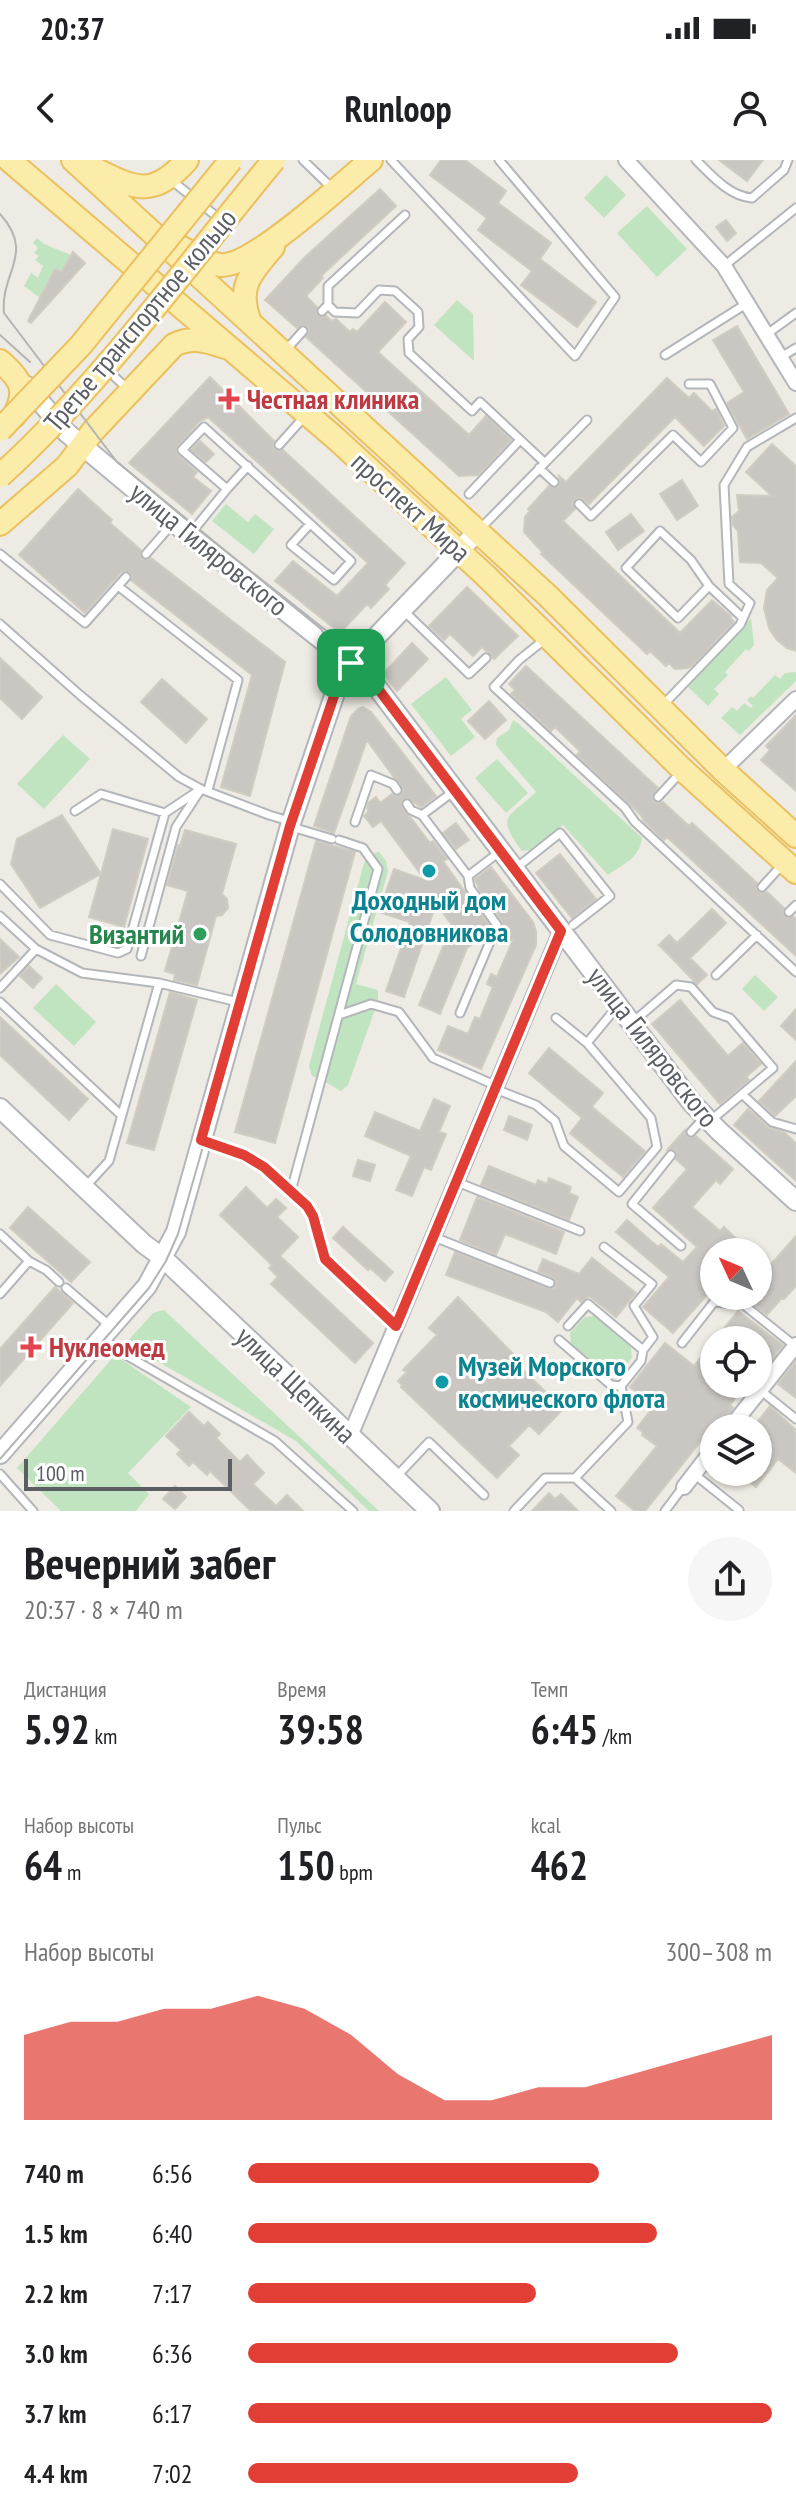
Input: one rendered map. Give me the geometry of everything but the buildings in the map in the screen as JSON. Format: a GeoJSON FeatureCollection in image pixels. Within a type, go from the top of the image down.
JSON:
{"type":"FeatureCollection","features":[{"type":"Feature","properties":{"kind":"main road","name":"проспект Мира"},"geometry":{"type":"LineString","coordinates":[[9,160],[308,413],[459,551],[683,770],[790,867]]}},
{"type":"Feature","properties":{"kind":"main road","name":"проспект Мира"},"geometry":{"type":"LineString","coordinates":[[76,160],[478,531],[586,633],[723,770],[796,836]]}},
{"type":"Feature","properties":{"kind":"main road"},"geometry":{"type":"LineString","coordinates":[[76,160],[141,189],[170,178],[187,160]]}},
{"type":"Feature","properties":{"kind":"main road","name":"Третье транспортное кольцо"},"geometry":{"type":"LineString","coordinates":[[0,431],[81,345],[231,160]]}},
{"type":"Feature","properties":{"kind":"main road","name":"Третье транспортное кольцо"},"geometry":{"type":"LineString","coordinates":[[0,476],[90,384],[277,160]]}},
{"type":"Feature","properties":{"kind":"main road"},"geometry":{"type":"LineString","coordinates":[[154,235],[220,265],[241,259],[284,233],[371,160]]}},
{"type":"Feature","properties":{"kind":"main road"},"geometry":{"type":"LineString","coordinates":[[251,323],[244,303],[247,281],[284,233]]}},
{"type":"Feature","properties":{"kind":"main road"},"geometry":{"type":"LineString","coordinates":[[0,524],[62,472],[82,446],[179,342],[190,339],[204,341],[237,353]]}},
{"type":"Feature","properties":{"kind":"main road"},"geometry":{"type":"LineString","coordinates":[[0,431],[9,424],[20,404],[22,392],[7,367]]}},
{"type":"Feature","properties":{"kind":"street"},"geometry":{"type":"LineString","coordinates":[[626,160],[724,266],[796,383]]}},
{"type":"Feature","properties":{"kind":"street","name":"улица Гиляровского"},"geometry":{"type":"LineString","coordinates":[[7,367],[82,446],[376,686],[516,868],[567,928],[618,1006],[707,1120],[796,1201]]}},
{"type":"Feature","properties":{"kind":"street"},"geometry":{"type":"LineString","coordinates":[[0,1454],[147,1286],[163,1258],[176,1232],[291,824],[335,693],[351,663],[478,531]]}},
{"type":"Feature","properties":{"kind":"street"},"geometry":{"type":"LineString","coordinates":[[723,770],[796,699]]}},
{"type":"Feature","properties":{"kind":"street"},"geometry":{"type":"LineString","coordinates":[[350,1436],[496,1087],[567,928]]}},
{"type":"Feature","properties":{"kind":"street","name":"улица Щепкина"},"geometry":{"type":"LineString","coordinates":[[0,1108],[430,1511]]}},
{"type":"Feature","properties":{"kind":"street"},"geometry":{"type":"LineString","coordinates":[[772,1375],[796,1345]]}},
{"type":"Feature","properties":{"kind":"street"},"geometry":{"type":"LineString","coordinates":[[741,1414],[754,1398]]}},
{"type":"Feature","properties":{"kind":"street"},"geometry":{"type":"LineString","coordinates":[[684,1487],[700,1466]]}},
{"type":"Feature","properties":{"kind":"lane"},"geometry":{"type":"LineString","coordinates":[[194,198],[225,160]]}},
{"type":"Feature","properties":{"kind":"lane"},"geometry":{"type":"LineString","coordinates":[[170,178],[226,224],[277,160]]}},
{"type":"Feature","properties":{"kind":"lane"},"geometry":{"type":"LineString","coordinates":[[303,160],[334,191]]}},
{"type":"Feature","properties":{"kind":"lane"},"geometry":{"type":"LineString","coordinates":[[391,160],[575,356],[615,297],[499,160]]}},
{"type":"Feature","properties":{"kind":"lane"},"geometry":{"type":"LineString","coordinates":[[696,160],[730,191],[752,198],[784,170],[788,160]]}},
{"type":"Feature","properties":{"kind":"lane"},"geometry":{"type":"LineString","coordinates":[[724,266],[796,208]]}},
{"type":"Feature","properties":{"kind":"lane"},"geometry":{"type":"LineString","coordinates":[[405,215],[328,286],[325,308],[335,312],[357,313],[379,290],[395,291],[418,312],[419,327],[408,339],[409,353],[472,411],[480,402],[520,440],[554,482]]}},
{"type":"Feature","properties":{"kind":"lane"},"geometry":{"type":"LineString","coordinates":[[665,355],[748,303]]}},
{"type":"Feature","properties":{"kind":"lane"},"geometry":{"type":"LineString","coordinates":[[767,334],[796,313]]}},
{"type":"Feature","properties":{"kind":"lane"},"geometry":{"type":"LineString","coordinates":[[283,352],[303,331]]}},
{"type":"Feature","properties":{"kind":"lane"},"geometry":{"type":"LineString","coordinates":[[780,357],[796,348]]}},
{"type":"Feature","properties":{"kind":"lane"},"geometry":{"type":"LineString","coordinates":[[99,362],[131,392]]}},
{"type":"Feature","properties":{"kind":"lane"},"geometry":{"type":"LineString","coordinates":[[579,504],[591,516],[673,435],[701,462],[733,428],[710,384],[689,384]]}},
{"type":"Feature","properties":{"kind":"lane"},"geometry":{"type":"LineString","coordinates":[[279,445],[308,413]]}},
{"type":"Feature","properties":{"kind":"lane"},"geometry":{"type":"LineString","coordinates":[[660,709],[740,625],[750,603],[729,584],[724,485],[747,447],[796,418]]}},
{"type":"Feature","properties":{"kind":"lane"},"geometry":{"type":"LineString","coordinates":[[478,531],[587,420]]}},
{"type":"Feature","properties":{"kind":"lane"},"geometry":{"type":"LineString","coordinates":[[227,489],[182,450],[204,427],[351,561],[334,580],[291,545],[310,524]]}},
{"type":"Feature","properties":{"kind":"lane"},"geometry":{"type":"LineString","coordinates":[[469,494],[520,440]]}},
{"type":"Feature","properties":{"kind":"lane"},"geometry":{"type":"LineString","coordinates":[[189,535],[227,489],[260,465]]}},
{"type":"Feature","properties":{"kind":"lane"},"geometry":{"type":"LineString","coordinates":[[146,554],[174,522]]}},
{"type":"Feature","properties":{"kind":"lane"},"geometry":{"type":"LineString","coordinates":[[709,586],[678,618],[626,568],[660,531],[691,560],[709,586],[743,618]]}},
{"type":"Feature","properties":{"kind":"lane"},"geometry":{"type":"LineString","coordinates":[[0,554],[85,623],[126,577]]}},
{"type":"Feature","properties":{"kind":"lane"},"geometry":{"type":"LineString","coordinates":[[118,586],[238,680],[204,790],[176,827],[141,956]]}},
{"type":"Feature","properties":{"kind":"lane"},"geometry":{"type":"LineString","coordinates":[[402,610],[469,674],[486,658]]}},
{"type":"Feature","properties":{"kind":"lane"},"geometry":{"type":"LineString","coordinates":[[0,624],[179,777],[291,824],[363,848],[378,869],[291,1191]]}},
{"type":"Feature","properties":{"kind":"lane"},"geometry":{"type":"LineString","coordinates":[[548,636],[519,660],[494,687],[638,819],[796,972]]}},
{"type":"Feature","properties":{"kind":"lane"},"geometry":{"type":"LineString","coordinates":[[658,797],[683,770]]}},
{"type":"Feature","properties":{"kind":"lane"},"geometry":{"type":"LineString","coordinates":[[355,822],[371,775],[393,784],[397,790]]}},
{"type":"Feature","properties":{"kind":"lane"},"geometry":{"type":"LineString","coordinates":[[422,815],[455,789]]}},
{"type":"Feature","properties":{"kind":"lane"},"geometry":{"type":"LineString","coordinates":[[0,884],[50,935],[118,953],[127,949],[165,813],[204,790]]}},
{"type":"Feature","properties":{"kind":"lane"},"geometry":{"type":"LineString","coordinates":[[75,811],[101,794],[165,813]]}},
{"type":"Feature","properties":{"kind":"lane"},"geometry":{"type":"LineString","coordinates":[[407,804],[411,810],[422,815],[468,876],[475,895]]}},
{"type":"Feature","properties":{"kind":"lane"},"geometry":{"type":"LineString","coordinates":[[516,868],[560,833],[610,896],[567,928]]}},
{"type":"Feature","properties":{"kind":"lane"},"geometry":{"type":"LineString","coordinates":[[468,876],[502,850]]}},
{"type":"Feature","properties":{"kind":"lane"},"geometry":{"type":"LineString","coordinates":[[762,887],[790,867]]}},
{"type":"Feature","properties":{"kind":"lane"},"geometry":{"type":"LineString","coordinates":[[789,912],[796,905]]}},
{"type":"Feature","properties":{"kind":"lane"},"geometry":{"type":"LineString","coordinates":[[460,1013],[497,925],[484,907]]}},
{"type":"Feature","properties":{"kind":"lane"},"geometry":{"type":"LineString","coordinates":[[735,915],[743,907]]}},
{"type":"Feature","properties":{"kind":"lane"},"geometry":{"type":"LineString","coordinates":[[0,916],[36,949],[82,973],[159,983],[240,1003]]}},
{"type":"Feature","properties":{"kind":"lane"},"geometry":{"type":"LineString","coordinates":[[716,975],[771,932]]}},
{"type":"Feature","properties":{"kind":"lane"},"geometry":{"type":"LineString","coordinates":[[0,988],[36,949]]}},
{"type":"Feature","properties":{"kind":"lane"},"geometry":{"type":"LineString","coordinates":[[85,1187],[109,1161],[159,983]]}},
{"type":"Feature","properties":{"kind":"lane"},"geometry":{"type":"LineString","coordinates":[[631,1023],[676,985],[691,987],[713,1012],[730,1018],[773,1068],[691,1132]]}},
{"type":"Feature","properties":{"kind":"lane"},"geometry":{"type":"LineString","coordinates":[[0,1002],[121,1115]]}},
{"type":"Feature","properties":{"kind":"lane"},"geometry":{"type":"LineString","coordinates":[[339,1015],[371,1004],[399,1012],[433,1058],[536,1105],[555,1121],[564,1146],[619,1192],[657,1147],[651,1118],[587,1043],[556,1018]]}},
{"type":"Feature","properties":{"kind":"lane"},"geometry":{"type":"LineString","coordinates":[[587,1043],[618,1006]]}},
{"type":"Feature","properties":{"kind":"lane"},"geometry":{"type":"LineString","coordinates":[[742,1094],[772,1122],[796,1129]]}},
{"type":"Feature","properties":{"kind":"lane"},"geometry":{"type":"LineString","coordinates":[[201,1140],[244,1155],[264,1167],[307,1206],[313,1216],[325,1259],[396,1326]]}},
{"type":"Feature","properties":{"kind":"lane"},"geometry":{"type":"LineString","coordinates":[[671,1155],[632,1204],[681,1246]]}},
{"type":"Feature","properties":{"kind":"lane"},"geometry":{"type":"LineString","coordinates":[[457,1182],[580,1231]]}},
{"type":"Feature","properties":{"kind":"lane"},"geometry":{"type":"LineString","coordinates":[[0,1234],[29,1261],[59,1282]]}},
{"type":"Feature","properties":{"kind":"lane"},"geometry":{"type":"LineString","coordinates":[[434,1237],[550,1283]]}},
{"type":"Feature","properties":{"kind":"lane"},"geometry":{"type":"LineString","coordinates":[[575,1478],[628,1422],[621,1386],[641,1361],[643,1350],[653,1337],[634,1306],[652,1284],[604,1247]]}},
{"type":"Feature","properties":{"kind":"lane"},"geometry":{"type":"LineString","coordinates":[[0,1294],[29,1261]]}},
{"type":"Feature","properties":{"kind":"lane"},"geometry":{"type":"LineString","coordinates":[[66,1288],[107,1333],[119,1351],[275,1441],[353,1511]]}},
{"type":"Feature","properties":{"kind":"lane"},"geometry":{"type":"LineString","coordinates":[[682,1343],[714,1302],[744,1305],[796,1345]]}},
{"type":"Feature","properties":{"kind":"lane"},"geometry":{"type":"LineString","coordinates":[[568,1326],[588,1304],[643,1350]]}},
{"type":"Feature","properties":{"kind":"lane"},"geometry":{"type":"LineString","coordinates":[[559,1340],[611,1385],[621,1386]]}},
{"type":"Feature","properties":{"kind":"lane"},"geometry":{"type":"LineString","coordinates":[[770,1398],[796,1419]]}},
{"type":"Feature","properties":{"kind":"lane"},"geometry":{"type":"LineString","coordinates":[[395,1479],[429,1442],[484,1495]]}},
{"type":"Feature","properties":{"kind":"lane"},"geometry":{"type":"LineString","coordinates":[[0,1474],[33,1511]]}},
{"type":"Feature","properties":{"kind":"lane"},"geometry":{"type":"LineString","coordinates":[[694,1474],[739,1510]]}},
{"type":"Feature","properties":{"kind":"lane"},"geometry":{"type":"LineString","coordinates":[[514,1511],[545,1478],[575,1478],[611,1511]]}},
{"type":"Feature","properties":{"kind":"lane"},"geometry":{"type":"LineString","coordinates":[[665,1511],[684,1487]]}},
{"type":"Feature","properties":{"kind":"green space"},"geometry":{"type":"Polygon","coordinates":[[[606,175],[626,195],[604,218],[584,198],[606,175]]]}},
{"type":"Feature","properties":{"kind":"green space"},"geometry":{"type":"Polygon","coordinates":[[[647,206],[687,249],[657,277],[617,233],[647,206]]]}},
{"type":"Feature","properties":{"kind":"green space"},"geometry":{"type":"Polygon","coordinates":[[[37,238],[71,255],[68,262],[80,268],[72,278],[55,269],[43,291],[54,297],[48,304],[24,286],[31,273],[38,278],[43,266],[35,260],[39,256],[34,253],[38,248],[33,243],[37,238]]]}},
{"type":"Feature","properties":{"kind":"green space"},"geometry":{"type":"Polygon","coordinates":[[[457,300],[473,314],[474,361],[434,325],[457,300]]]}},
{"type":"Feature","properties":{"kind":"green space"},"geometry":{"type":"Polygon","coordinates":[[[226,504],[248,522],[255,514],[274,529],[254,554],[212,521],[226,504]]]}},
{"type":"Feature","properties":{"kind":"green space"},"geometry":{"type":"Polygon","coordinates":[[[751,618],[754,645],[749,651],[746,649],[725,672],[728,675],[714,689],[719,694],[708,706],[687,686],[751,618]]]}},
{"type":"Feature","properties":{"kind":"green space"},"geometry":{"type":"Polygon","coordinates":[[[796,672],[796,681],[740,735],[721,718],[732,707],[737,711],[744,703],[751,708],[753,706],[747,700],[751,696],[753,698],[775,675],[780,679],[785,673],[796,672]]]}},
{"type":"Feature","properties":{"kind":"green space"},"geometry":{"type":"Polygon","coordinates":[[[446,677],[472,710],[461,719],[475,737],[451,756],[411,704],[446,677]]]}},
{"type":"Feature","properties":{"kind":"green space"},"geometry":{"type":"Polygon","coordinates":[[[513,720],[642,838],[637,852],[629,861],[608,875],[563,825],[530,850],[522,851],[509,830],[508,818],[536,792],[496,745],[497,738],[509,730],[513,720]]]}},
{"type":"Feature","properties":{"kind":"green space"},"geometry":{"type":"Polygon","coordinates":[[[63,735],[90,759],[44,809],[17,784],[63,735]]]}},
{"type":"Feature","properties":{"kind":"green space"},"geometry":{"type":"Polygon","coordinates":[[[497,759],[528,793],[506,813],[475,778],[497,759]]]}},
{"type":"Feature","properties":{"kind":"green space"},"geometry":{"type":"Polygon","coordinates":[[[379,852],[386,861],[388,871],[356,984],[378,990],[378,1001],[348,1085],[341,1091],[312,1076],[309,1066],[364,863],[369,854],[379,852]]]}},
{"type":"Feature","properties":{"kind":"green space"},"geometry":{"type":"Polygon","coordinates":[[[755,975],[778,997],[764,1011],[742,989],[755,975]]]}},
{"type":"Feature","properties":{"kind":"green space"},"geometry":{"type":"Polygon","coordinates":[[[56,984],[96,1022],[74,1046],[33,1008],[56,984]]]}},
{"type":"Feature","properties":{"kind":"green space"},"geometry":{"type":"Polygon","coordinates":[[[164,1310],[379,1511],[369,1511],[296,1441],[126,1343],[153,1313],[164,1310]]]}},
{"type":"Feature","properties":{"kind":"green space"},"geometry":{"type":"Polygon","coordinates":[[[594,1316],[631,1347],[632,1358],[618,1375],[607,1375],[571,1344],[570,1333],[585,1317],[594,1316]]]}},
{"type":"Feature","properties":{"kind":"green space"},"geometry":{"type":"Polygon","coordinates":[[[115,1355],[191,1407],[128,1473],[149,1494],[136,1511],[61,1511],[17,1468],[115,1355]]]}},
{"type":"Feature","properties":{"kind":"tram line"},"geometry":{"type":"LineString","coordinates":[[0,214],[10,228],[16,252],[4,299],[4,313],[117,462],[321,629],[331,646],[338,674],[336,703],[294,828],[178,1234],[149,1288],[0,1459]]}},
{"type":"Feature","properties":{"kind":"tram line"},"geometry":{"type":"LineString","coordinates":[[0,335],[30,362]]}},
{"type":"Feature","properties":{"kind":"place","name":"Честная клиника"},"geometry":{"type":"Point","coordinates":[229,399]}},
{"type":"Feature","properties":{"kind":"place","name":"Доходный дом Солодовникова"},"geometry":{"type":"Point","coordinates":[429,871]}},
{"type":"Feature","properties":{"kind":"place","name":"Византий"},"geometry":{"type":"Point","coordinates":[200,934]}},
{"type":"Feature","properties":{"kind":"place","name":"Нуклеомед"},"geometry":{"type":"Point","coordinates":[31,1347]}},
{"type":"Feature","properties":{"kind":"place","name":"Музей Морского космического флота"},"geometry":{"type":"Point","coordinates":[442,1382]}},
{"type":"Feature","properties":{"kind":"route"},"geometry":{"type":"LineString","coordinates":[[351,663],[376,686],[561,931],[396,1326],[325,1259],[313,1216],[307,1206],[264,1167],[244,1155],[201,1140],[290,826],[335,693],[351,663]]}}]}
